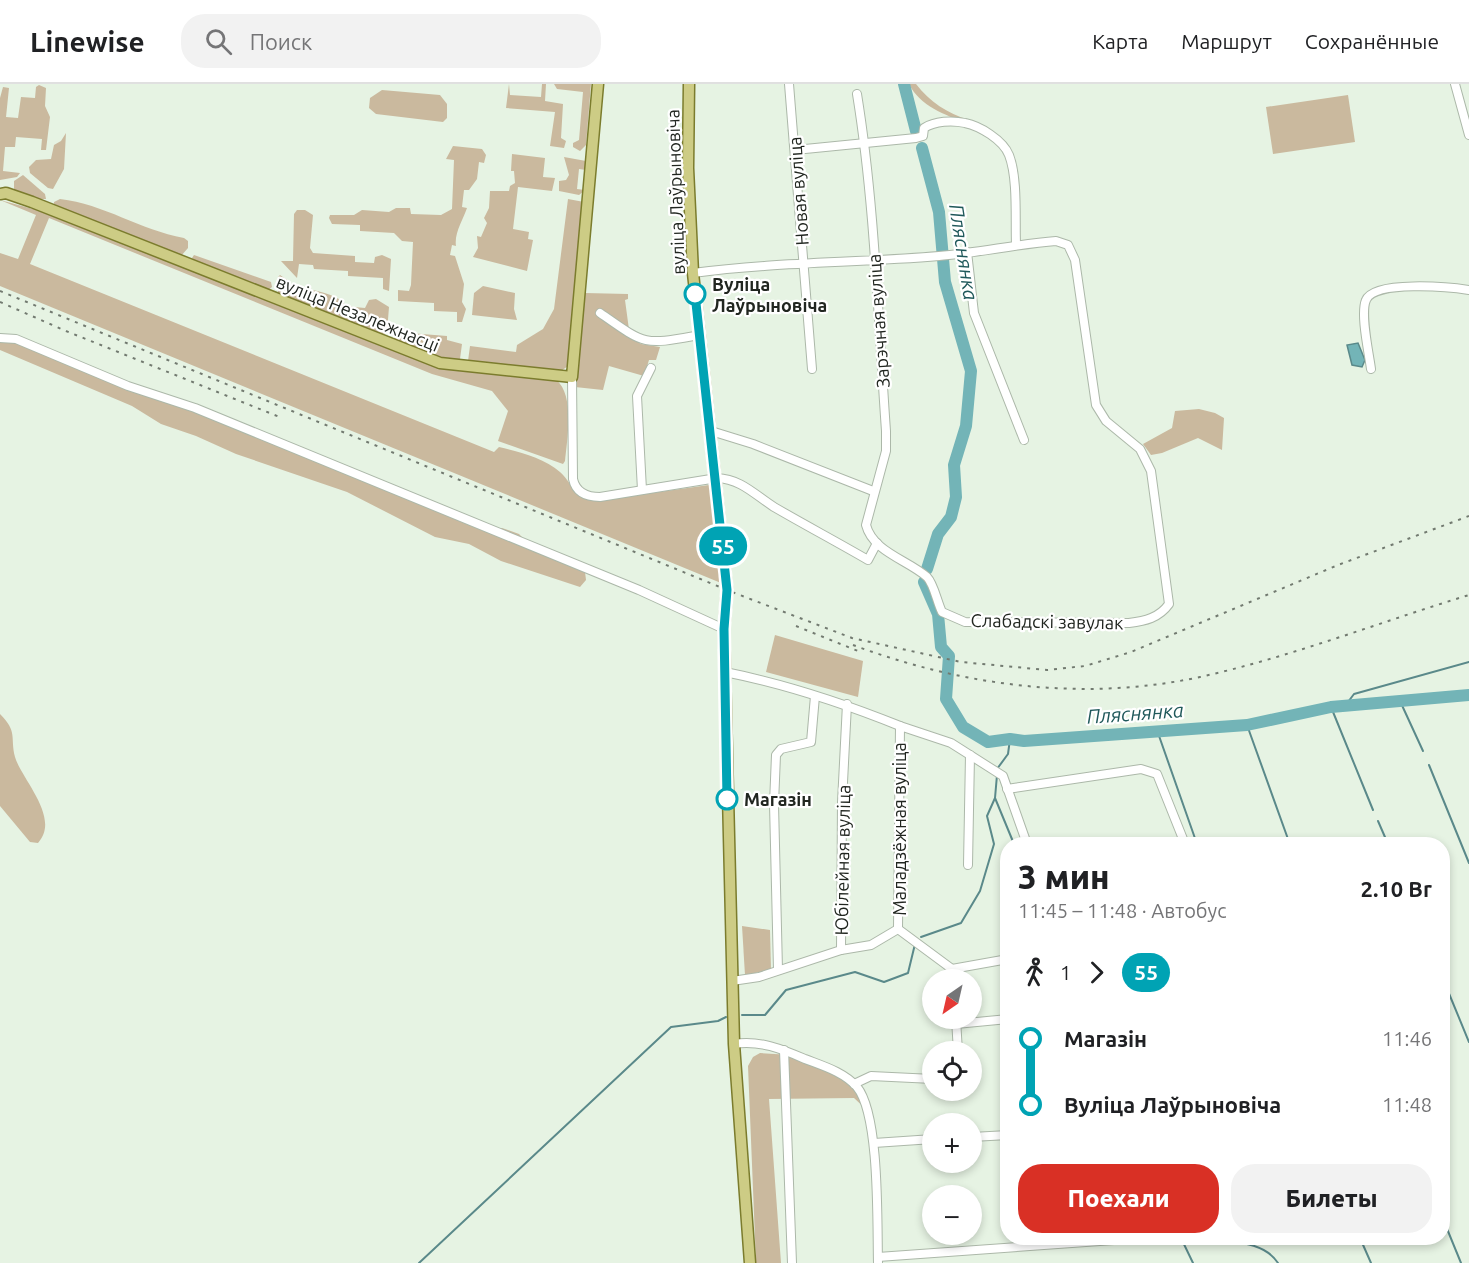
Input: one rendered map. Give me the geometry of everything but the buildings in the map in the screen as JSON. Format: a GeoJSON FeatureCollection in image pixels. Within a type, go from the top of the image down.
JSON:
{"type":"FeatureCollection","features":[{"type":"Feature","properties":{"kind":"main road"},"geometry":{"type":"LineString","coordinates":[[572,377],[598,84]]}},
{"type":"Feature","properties":{"kind":"main road","name":"вуліца Лаўрыновіча"},"geometry":{"type":"LineString","coordinates":[[689,84],[688,168],[693,273],[717,478],[727,590],[724,629],[734,1044],[750,1263]]}},
{"type":"Feature","properties":{"kind":"main road","name":"вуліца Незалежнасці"},"geometry":{"type":"LineString","coordinates":[[0,194],[6,193],[26,200],[440,363],[572,377]]}},
{"type":"Feature","properties":{"kind":"street","name":"Новая вуліца"},"geometry":{"type":"LineString","coordinates":[[789,84],[812,369]]}},
{"type":"Feature","properties":{"kind":"street"},"geometry":{"type":"LineString","coordinates":[[1455,84],[1469,135]]}},
{"type":"Feature","properties":{"kind":"street","name":"Зарэчная вуліца"},"geometry":{"type":"LineString","coordinates":[[857,94],[865,143],[886,440],[866,525],[868,533],[877,543]]}},
{"type":"Feature","properties":{"kind":"street"},"geometry":{"type":"LineString","coordinates":[[693,273],[803,262],[947,256],[1016,244],[1011,164],[1008,152],[1001,144],[972,125],[953,121],[929,125],[924,128],[923,135],[916,138],[795,150]]}},
{"type":"Feature","properties":{"kind":"street","name":"Слабадскі завулак"},"geometry":{"type":"LineString","coordinates":[[877,543],[928,578],[937,603],[950,617],[972,622],[1129,623],[1150,619],[1162,612],[1169,604],[1151,471],[1140,449],[1106,421],[1096,405],[1073,251],[1064,243],[1056,241],[1016,244]]}},
{"type":"Feature","properties":{"kind":"street"},"geometry":{"type":"LineString","coordinates":[[967,252],[974,313],[1024,440]]}},
{"type":"Feature","properties":{"kind":"street"},"geometry":{"type":"LineString","coordinates":[[1371,369],[1365,304],[1371,293],[1381,288],[1395,287],[1469,290]]}},
{"type":"Feature","properties":{"kind":"street"},"geometry":{"type":"LineString","coordinates":[[600,313],[642,341],[651,343],[700,335]]}},
{"type":"Feature","properties":{"kind":"street"},"geometry":{"type":"LineString","coordinates":[[0,338],[16,339],[128,387],[195,408],[628,586],[724,629]]}},
{"type":"Feature","properties":{"kind":"street"},"geometry":{"type":"LineString","coordinates":[[642,490],[637,396],[651,368]]}},
{"type":"Feature","properties":{"kind":"street"},"geometry":{"type":"LineString","coordinates":[[572,377],[575,488],[594,497],[717,478],[739,482],[772,506],[868,560],[877,543]]}},
{"type":"Feature","properties":{"kind":"street"},"geometry":{"type":"LineString","coordinates":[[711,431],[753,444],[873,491]]}},
{"type":"Feature","properties":{"kind":"street"},"geometry":{"type":"LineString","coordinates":[[725,672],[768,680],[847,704],[900,726]]}},
{"type":"Feature","properties":{"kind":"street"},"geometry":{"type":"LineString","coordinates":[[778,970],[774,804],[776,755],[781,749],[811,742],[815,696]]}},
{"type":"Feature","properties":{"kind":"street","name":"Юбілейная вуліца"},"geometry":{"type":"LineString","coordinates":[[732,981],[748,980],[841,950],[842,802],[847,704]]}},
{"type":"Feature","properties":{"kind":"street","name":"Маладзёжная вуліца"},"geometry":{"type":"LineString","coordinates":[[898,929],[900,726],[951,743],[994,768],[1003,776],[1007,789]]}},
{"type":"Feature","properties":{"kind":"street"},"geometry":{"type":"LineString","coordinates":[[968,865],[970,755]]}},
{"type":"Feature","properties":{"kind":"street"},"geometry":{"type":"LineString","coordinates":[[1024,837],[1007,789],[1141,770],[1157,774],[1182,837]]}},
{"type":"Feature","properties":{"kind":"street"},"geometry":{"type":"LineString","coordinates":[[841,950],[871,945],[898,929],[952,969],[1000,960]]}},
{"type":"Feature","properties":{"kind":"street"},"geometry":{"type":"LineString","coordinates":[[982,1020],[1000,1019]]}},
{"type":"Feature","properties":{"kind":"street"},"geometry":{"type":"LineString","coordinates":[[734,1044],[764,1044],[784,1050],[840,1074],[854,1084],[868,1108],[874,1143],[878,1260],[1058,1245]]}},
{"type":"Feature","properties":{"kind":"street"},"geometry":{"type":"LineString","coordinates":[[784,1050],[792,1263]]}},
{"type":"Feature","properties":{"kind":"street"},"geometry":{"type":"LineString","coordinates":[[854,1084],[871,1076],[922,1078]]}},
{"type":"Feature","properties":{"kind":"street"},"geometry":{"type":"LineString","coordinates":[[982,1136],[1000,1135]]}},
{"type":"Feature","properties":{"kind":"street"},"geometry":{"type":"LineString","coordinates":[[874,1143],[922,1140]]}},
{"type":"Feature","properties":{"kind":"shaded area"},"geometry":{"type":"Polygon","coordinates":[[[509,84],[510,95],[541,97],[542,84],[546,84],[545,101],[563,104],[561,138],[566,141],[564,148],[550,146],[555,112],[506,108],[509,84]]]}},
{"type":"Feature","properties":{"kind":"shaded area"},"geometry":{"type":"Polygon","coordinates":[[[554,84],[591,84],[586,145],[580,151],[573,147],[573,143],[579,140],[583,92],[557,89],[554,84]]]}},
{"type":"Feature","properties":{"kind":"shaded area"},"geometry":{"type":"Polygon","coordinates":[[[909,84],[916,84],[939,106],[969,120],[967,123],[934,109],[914,92],[909,84]]]}},
{"type":"Feature","properties":{"kind":"shaded area"},"geometry":{"type":"Polygon","coordinates":[[[39,85],[46,88],[45,106],[50,117],[46,150],[41,150],[42,139],[16,137],[15,147],[5,147],[3,171],[20,173],[17,177],[0,180],[0,98],[3,87],[9,88],[6,117],[18,118],[21,97],[35,98],[36,87],[39,85]]]}},
{"type":"Feature","properties":{"kind":"shaded area"},"geometry":{"type":"Polygon","coordinates":[[[382,90],[440,95],[447,104],[447,118],[443,122],[376,114],[369,108],[370,98],[382,90]]]}},
{"type":"Feature","properties":{"kind":"shaded area"},"geometry":{"type":"Polygon","coordinates":[[[1348,95],[1355,142],[1273,154],[1266,107],[1348,95]]]}},
{"type":"Feature","properties":{"kind":"shaded area"},"geometry":{"type":"Polygon","coordinates":[[[66,133],[64,169],[53,189],[48,188],[30,173],[29,167],[36,160],[51,159],[54,145],[61,141],[66,133]]]}},
{"type":"Feature","properties":{"kind":"shaded area"},"geometry":{"type":"Polygon","coordinates":[[[453,146],[482,149],[486,155],[484,163],[479,162],[477,179],[469,190],[464,190],[462,207],[467,208],[458,231],[456,246],[452,245],[450,255],[455,256],[464,284],[462,302],[466,309],[462,322],[457,322],[457,312],[434,311],[434,303],[398,301],[398,290],[409,291],[411,285],[413,242],[402,241],[394,233],[360,231],[360,225],[332,224],[329,218],[330,215],[354,215],[362,210],[389,212],[396,208],[410,208],[411,214],[441,215],[452,209],[454,160],[446,159],[453,146]]]}},
{"type":"Feature","properties":{"kind":"shaded area"},"geometry":{"type":"Polygon","coordinates":[[[512,154],[545,158],[543,177],[555,178],[552,191],[518,187],[513,229],[529,232],[528,239],[533,240],[527,271],[473,257],[478,248],[477,236],[481,237],[487,223],[484,218],[489,208],[490,191],[509,191],[510,186],[515,183],[514,171],[511,171],[512,154]]]}},
{"type":"Feature","properties":{"kind":"shaded area"},"geometry":{"type":"Polygon","coordinates":[[[564,157],[586,161],[586,170],[579,169],[577,189],[585,190],[579,195],[559,191],[559,181],[566,180],[569,175],[564,157]]]}},
{"type":"Feature","properties":{"kind":"shaded area"},"geometry":{"type":"Polygon","coordinates":[[[23,175],[45,194],[46,199],[37,199],[14,190],[14,181],[23,175]]]}},
{"type":"Feature","properties":{"kind":"shaded area"},"geometry":{"type":"Polygon","coordinates":[[[60,199],[92,206],[152,229],[184,238],[188,241],[188,248],[181,256],[54,206],[54,202],[60,199]]]}},
{"type":"Feature","properties":{"kind":"shaded area"},"geometry":{"type":"Polygon","coordinates":[[[568,199],[584,202],[568,366],[561,371],[468,361],[470,346],[516,352],[517,345],[543,329],[554,309],[568,199]]]}},
{"type":"Feature","properties":{"kind":"shaded area"},"geometry":{"type":"Polygon","coordinates":[[[0,200],[33,209],[34,207],[440,367],[556,380],[562,387],[568,406],[567,441],[563,464],[498,441],[508,411],[492,391],[432,374],[49,218],[30,264],[494,452],[499,447],[539,459],[560,472],[577,493],[587,499],[594,501],[709,485],[713,494],[721,583],[0,286],[0,253],[18,259],[36,215],[0,200]]]}},
{"type":"Feature","properties":{"kind":"shaded area"},"geometry":{"type":"Polygon","coordinates":[[[297,210],[305,210],[313,215],[310,248],[313,253],[355,256],[355,262],[374,263],[375,257],[382,255],[391,259],[389,291],[383,289],[383,278],[348,276],[348,271],[314,269],[313,265],[299,264],[297,278],[281,261],[293,261],[294,214],[297,210]]]}},
{"type":"Feature","properties":{"kind":"shaded area"},"geometry":{"type":"Polygon","coordinates":[[[194,255],[271,282],[272,287],[267,291],[194,261],[192,258],[194,255]]]}},
{"type":"Feature","properties":{"kind":"shaded area"},"geometry":{"type":"Polygon","coordinates":[[[280,275],[290,282],[290,287],[301,291],[302,288],[318,291],[344,302],[344,306],[365,308],[369,300],[376,299],[389,307],[387,332],[381,337],[278,295],[280,275]]]}},
{"type":"Feature","properties":{"kind":"shaded area"},"geometry":{"type":"Polygon","coordinates":[[[483,286],[515,293],[514,309],[517,320],[472,315],[474,293],[483,286]]]}},
{"type":"Feature","properties":{"kind":"shaded area"},"geometry":{"type":"Polygon","coordinates":[[[585,293],[628,294],[628,299],[625,300],[630,337],[641,344],[660,347],[656,360],[649,360],[644,376],[609,366],[603,390],[575,387],[585,293]]]}},
{"type":"Feature","properties":{"kind":"shaded area"},"geometry":{"type":"Polygon","coordinates":[[[397,332],[447,336],[447,340],[462,344],[460,359],[452,361],[426,355],[393,339],[397,332]]]}},
{"type":"Feature","properties":{"kind":"shaded area"},"geometry":{"type":"Polygon","coordinates":[[[0,342],[15,342],[195,412],[486,532],[502,528],[519,534],[529,544],[585,572],[586,580],[580,587],[501,561],[469,544],[435,537],[347,492],[236,454],[196,436],[161,424],[132,406],[0,350],[0,342]]]}},
{"type":"Feature","properties":{"kind":"shaded area"},"geometry":{"type":"Polygon","coordinates":[[[1199,409],[1224,418],[1222,450],[1198,438],[1162,453],[1151,455],[1143,444],[1172,428],[1175,411],[1199,409]]]}},
{"type":"Feature","properties":{"kind":"shaded area"},"geometry":{"type":"Polygon","coordinates":[[[775,635],[863,661],[858,697],[766,672],[775,635]]]}},
{"type":"Feature","properties":{"kind":"shaded area"},"geometry":{"type":"Polygon","coordinates":[[[0,714],[11,730],[15,757],[43,811],[44,833],[38,843],[30,842],[0,806],[0,714]]]}},
{"type":"Feature","properties":{"kind":"shaded area"},"geometry":{"type":"Polygon","coordinates":[[[742,926],[770,930],[771,970],[745,975],[742,926]]]}},
{"type":"Feature","properties":{"kind":"shaded area"},"geometry":{"type":"Polygon","coordinates":[[[760,1053],[791,1055],[844,1079],[852,1084],[870,1113],[854,1098],[769,1099],[781,1263],[756,1263],[748,1066],[753,1057],[760,1053]]]}},
{"type":"Feature","properties":{"kind":"water"},"geometry":{"type":"Polygon","coordinates":[[[1358,343],[1365,360],[1362,367],[1352,365],[1347,345],[1358,343]]]}},
{"type":"Feature","properties":{"kind":"waterway","name":"Пляснянка"},"geometry":{"type":"LineString","coordinates":[[904,84],[916,131]]}},
{"type":"Feature","properties":{"kind":"waterway","name":"Пляснянка"},"geometry":{"type":"LineString","coordinates":[[922,148],[939,212],[945,282],[971,371],[966,426],[954,465],[956,497],[951,517],[938,534],[927,569]]}},
{"type":"Feature","properties":{"kind":"waterway","name":"Пляснянка"},"geometry":{"type":"LineString","coordinates":[[924,582],[938,614],[941,647],[949,656],[946,699],[963,727],[988,742],[1247,725],[1331,707],[1469,695]]}},
{"type":"Feature","properties":{"kind":"waterway"},"geometry":{"type":"LineString","coordinates":[[1345,706],[1354,694],[1469,662]]}},
{"type":"Feature","properties":{"kind":"waterway"},"geometry":{"type":"LineString","coordinates":[[1400,701],[1423,751]]}},
{"type":"Feature","properties":{"kind":"waterway"},"geometry":{"type":"LineString","coordinates":[[1331,707],[1373,810]]}},
{"type":"Feature","properties":{"kind":"waterway"},"geometry":{"type":"LineString","coordinates":[[1247,725],[1287,837]]}},
{"type":"Feature","properties":{"kind":"waterway"},"geometry":{"type":"LineString","coordinates":[[1158,733],[1195,837]]}},
{"type":"Feature","properties":{"kind":"waterway"},"geometry":{"type":"LineString","coordinates":[[997,769],[1008,754],[1010,739]]}},
{"type":"Feature","properties":{"kind":"waterway"},"geometry":{"type":"LineString","coordinates":[[1429,765],[1469,863]]}},
{"type":"Feature","properties":{"kind":"waterway"},"geometry":{"type":"LineString","coordinates":[[921,937],[961,923],[980,891],[994,844],[987,816],[995,798],[997,775]]}},
{"type":"Feature","properties":{"kind":"waterway"},"geometry":{"type":"LineString","coordinates":[[995,798],[1011,837]]}},
{"type":"Feature","properties":{"kind":"waterway"},"geometry":{"type":"LineString","coordinates":[[1378,821],[1385,837]]}},
{"type":"Feature","properties":{"kind":"waterway"},"geometry":{"type":"LineString","coordinates":[[742,1015],[765,1015],[786,990],[855,972],[884,982],[908,973],[915,944]]}},
{"type":"Feature","properties":{"kind":"waterway"},"geometry":{"type":"LineString","coordinates":[[1450,996],[1469,1042]]}},
{"type":"Feature","properties":{"kind":"waterway"},"geometry":{"type":"LineString","coordinates":[[419,1263],[671,1027],[718,1021],[726,1017]]}},
{"type":"Feature","properties":{"kind":"waterway"},"geometry":{"type":"LineString","coordinates":[[1450,1236],[1461,1263]]}},
{"type":"Feature","properties":{"kind":"waterway"},"geometry":{"type":"LineString","coordinates":[[1184,1245],[1193,1263]]}},
{"type":"Feature","properties":{"kind":"waterway"},"geometry":{"type":"LineString","coordinates":[[1251,1245],[1264,1250],[1278,1263]]}},
{"type":"Feature","properties":{"kind":"waterway"},"geometry":{"type":"LineString","coordinates":[[1363,1245],[1371,1263]]}},
{"type":"Feature","properties":{"kind":"railway"},"geometry":{"type":"LineString","coordinates":[[0,291],[732,592],[852,638],[961,662],[1047,670],[1085,666],[1131,652],[1338,565],[1469,516]]}},
{"type":"Feature","properties":{"kind":"railway"},"geometry":{"type":"LineString","coordinates":[[0,302],[282,418]]}},
{"type":"Feature","properties":{"kind":"railway"},"geometry":{"type":"LineString","coordinates":[[853,645],[937,671],[981,680],[1068,689],[1112,688],[1156,684],[1234,669],[1469,595]]}},
{"type":"Feature","properties":{"kind":"railway"},"geometry":{"type":"LineString","coordinates":[[796,626],[858,651]]}},
{"type":"Feature","properties":{"kind":"bus line","name":"55"},"geometry":{"type":"LineString","coordinates":[[695,294],[717,478],[727,590],[724,629],[727,799]]}},
{"type":"Feature","properties":{"kind":"place","name":"Вуліца Лаўрыновіча"},"geometry":{"type":"Point","coordinates":[695,294]}},
{"type":"Feature","properties":{"kind":"place","name":"Магазін"},"geometry":{"type":"Point","coordinates":[727,799]}}]}
